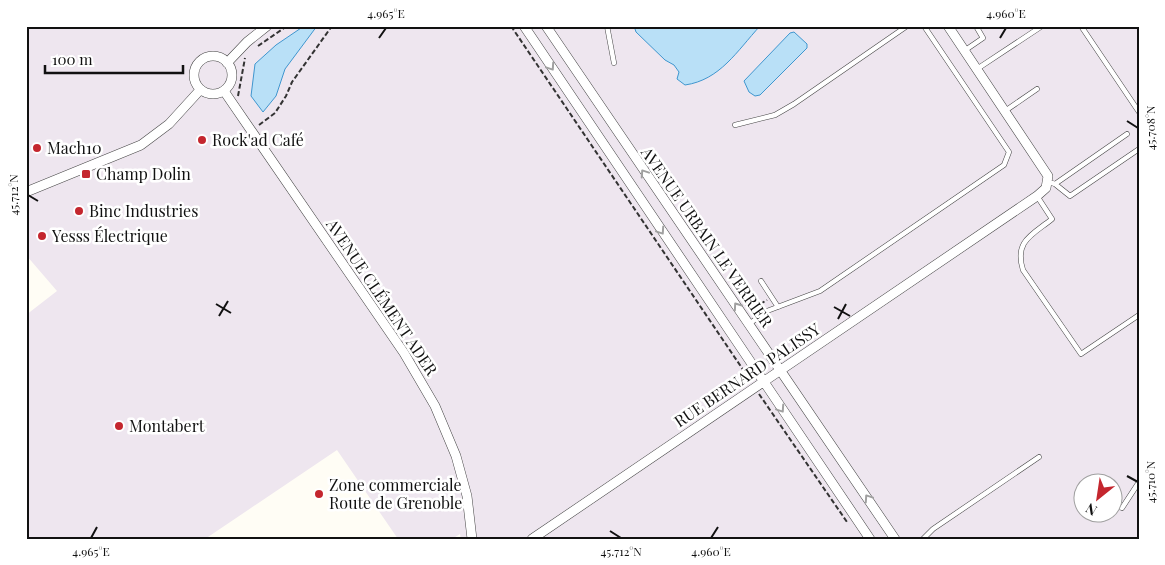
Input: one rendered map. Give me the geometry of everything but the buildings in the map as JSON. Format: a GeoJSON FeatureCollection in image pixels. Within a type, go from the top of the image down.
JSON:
{"type":"FeatureCollection","features":[{"type":"Feature","properties":{"kind":"street"},"geometry":{"type":"LineString","coordinates":[[227,63],[247,42],[267,26]]}},
{"type":"Feature","properties":{"kind":"street","name":"AVENUE URBAIN LE VERRIER"},"geometry":{"type":"LineString","coordinates":[[524,26],[759,385],[870,539]]}},
{"type":"Feature","properties":{"kind":"street","name":"AVENUE URBAIN LE VERRIER"},"geometry":{"type":"LineString","coordinates":[[546,26],[781,370],[891,537]]}},
{"type":"Feature","properties":{"kind":"street"},"geometry":{"type":"LineString","coordinates":[[948,26],[1052,183]]}},
{"type":"Feature","properties":{"kind":"street"},"geometry":{"type":"LineString","coordinates":[[210,57],[222,59],[227,63],[232,78],[224,91],[212,94],[200,90],[194,80],[194,73],[199,62],[210,57]]}},
{"type":"Feature","properties":{"kind":"street"},"geometry":{"type":"LineString","coordinates":[[26,192],[141,145],[168,124],[200,90]]}},
{"type":"Feature","properties":{"kind":"street","name":"AVENUE CLÉMENT ADER"},"geometry":{"type":"LineString","coordinates":[[224,91],[404,353],[435,406],[456,456],[467,496],[472,539]]}},
{"type":"Feature","properties":{"kind":"street","name":"RUE BERNARD PALISSY"},"geometry":{"type":"LineString","coordinates":[[532,539],[1037,196],[1052,183]]}},
{"type":"Feature","properties":{"kind":"lane"},"geometry":{"type":"LineString","coordinates":[[607,26],[614,63]]}},
{"type":"Feature","properties":{"kind":"lane"},"geometry":{"type":"LineString","coordinates":[[735,125],[775,115],[794,104],[907,26]]}},
{"type":"Feature","properties":{"kind":"lane"},"geometry":{"type":"LineString","coordinates":[[749,324],[778,307],[820,292],[1004,166],[1008,152],[924,26]]}},
{"type":"Feature","properties":{"kind":"lane"},"geometry":{"type":"LineString","coordinates":[[964,51],[983,38],[976,26]]}},
{"type":"Feature","properties":{"kind":"lane"},"geometry":{"type":"LineString","coordinates":[[977,69],[1042,26]]}},
{"type":"Feature","properties":{"kind":"lane"},"geometry":{"type":"LineString","coordinates":[[1080,26],[1139,112]]}},
{"type":"Feature","properties":{"kind":"lane"},"geometry":{"type":"LineString","coordinates":[[1004,111],[1038,89]]}},
{"type":"Feature","properties":{"kind":"lane"},"geometry":{"type":"LineString","coordinates":[[1127,134],[1052,183],[1070,196],[1139,149]]}},
{"type":"Feature","properties":{"kind":"lane"},"geometry":{"type":"LineString","coordinates":[[1037,196],[1052,219],[1024,242],[1020,249],[1023,270],[1081,354],[1139,315]]}},
{"type":"Feature","properties":{"kind":"lane"},"geometry":{"type":"LineString","coordinates":[[760,281],[778,307]]}},
{"type":"Feature","properties":{"kind":"lane"},"geometry":{"type":"LineString","coordinates":[[923,539],[933,529],[1039,457]]}},
{"type":"Feature","properties":{"kind":"lane"},"geometry":{"type":"LineString","coordinates":[[1122,508],[1139,482]]}},
{"type":"Feature","properties":{"kind":"path"},"geometry":{"type":"LineString","coordinates":[[259,125],[275,113],[292,82],[332,26]]}},
{"type":"Feature","properties":{"kind":"path"},"geometry":{"type":"LineString","coordinates":[[511,26],[759,385],[847,523]]}},
{"type":"Feature","properties":{"kind":"path"},"geometry":{"type":"LineString","coordinates":[[745,305],[762,303],[772,298]]}},
{"type":"Feature","properties":{"kind":"shaded area"},"geometry":{"type":"Polygon","coordinates":[[[26,26],[1139,26],[1139,539],[461,539],[460,534],[452,539],[398,539],[337,450],[205,539],[26,539],[26,315],[57,291],[26,255],[26,26]]]}},
{"type":"Feature","properties":{"kind":"water"},"geometry":{"type":"Polygon","coordinates":[[[304,26],[317,26],[285,69],[276,96],[263,112],[251,96],[255,64],[276,45],[304,26]]]}},
{"type":"Feature","properties":{"kind":"water"},"geometry":{"type":"Polygon","coordinates":[[[634,26],[760,26],[718,71],[697,82],[685,85],[677,79],[679,72],[674,65],[665,60],[636,32],[634,26]]]}},
{"type":"Feature","properties":{"kind":"water"},"geometry":{"type":"Polygon","coordinates":[[[794,32],[807,44],[807,48],[760,95],[755,96],[749,92],[744,81],[790,33],[794,32]]]}},
{"type":"Feature","properties":{"kind":"place","name":"Rock'ad Café"},"geometry":{"type":"Point","coordinates":[202,140]}},
{"type":"Feature","properties":{"kind":"place","name":"Mach10"},"geometry":{"type":"Point","coordinates":[37,148]}},
{"type":"Feature","properties":{"kind":"place","name":"Champ Dolin"},"geometry":{"type":"Point","coordinates":[86,174]}},
{"type":"Feature","properties":{"kind":"place","name":"Binc Industries"},"geometry":{"type":"Point","coordinates":[79,211]}},
{"type":"Feature","properties":{"kind":"place","name":"Yesss Électrique"},"geometry":{"type":"Point","coordinates":[42,236]}},
{"type":"Feature","properties":{"kind":"place","name":"Montabert"},"geometry":{"type":"Point","coordinates":[119,426]}},
{"type":"Feature","properties":{"kind":"place","name":"Zone commerciale Route de Grenoble"},"geometry":{"type":"Point","coordinates":[319,494]}}]}
